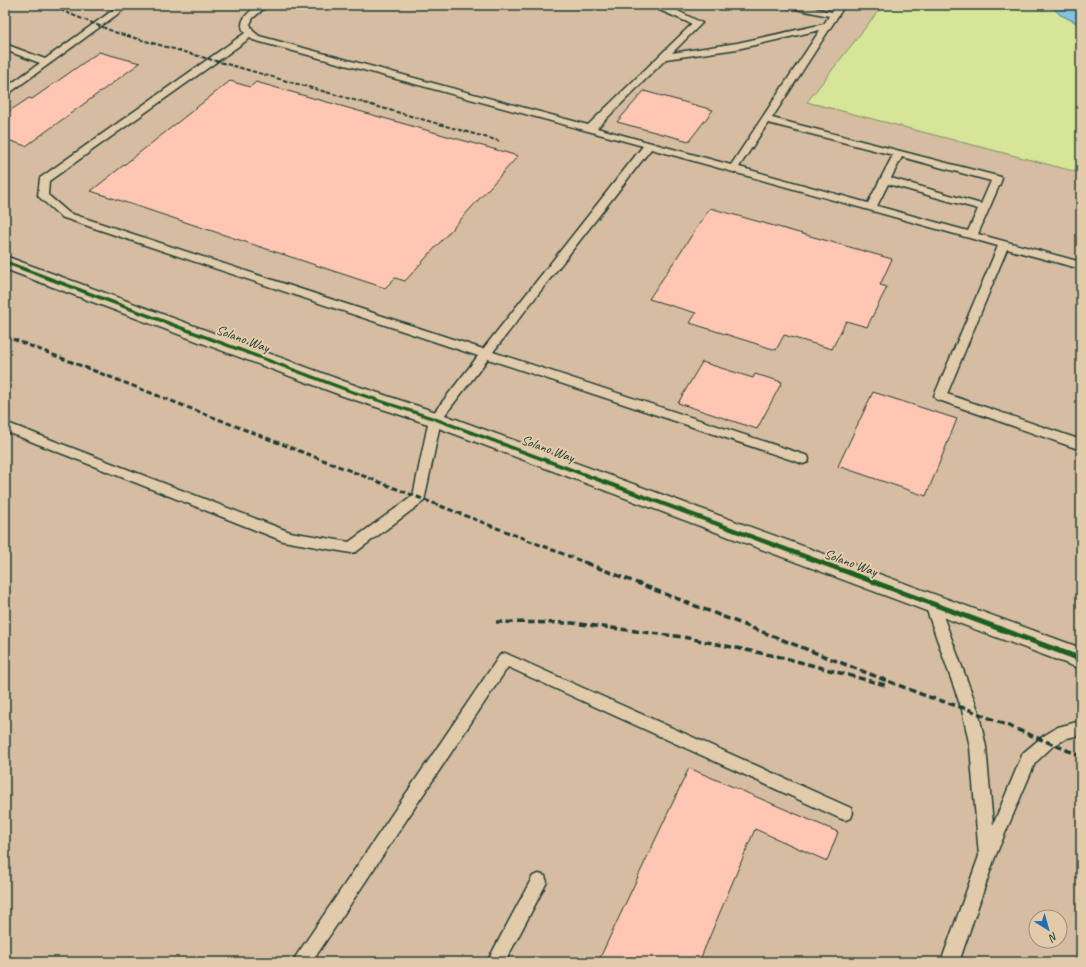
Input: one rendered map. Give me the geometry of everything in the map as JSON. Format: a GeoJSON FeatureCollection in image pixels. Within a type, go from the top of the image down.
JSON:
{"type":"FeatureCollection","features":[{"type":"Feature","properties":{"kind":"street","name":"Solano Way"},"geometry":{"type":"LineString","coordinates":[[5,262],[343,388],[435,419],[932,605],[1081,659]]}},
{"type":"Feature","properties":{"kind":"lane"},"geometry":{"type":"LineString","coordinates":[[5,92],[126,5]]}},
{"type":"Feature","properties":{"kind":"lane"},"geometry":{"type":"LineString","coordinates":[[264,5],[251,15],[246,22],[246,28],[249,34],[256,38],[650,145],[1081,266]]}},
{"type":"Feature","properties":{"kind":"lane"},"geometry":{"type":"LineString","coordinates":[[590,129],[698,23],[665,8],[652,5]]}},
{"type":"Feature","properties":{"kind":"lane"},"geometry":{"type":"LineString","coordinates":[[789,5],[834,15]]}},
{"type":"Feature","properties":{"kind":"lane"},"geometry":{"type":"LineString","coordinates":[[733,169],[841,5]]}},
{"type":"Feature","properties":{"kind":"lane"},"geometry":{"type":"LineString","coordinates":[[664,57],[736,46],[827,26]]}},
{"type":"Feature","properties":{"kind":"lane"},"geometry":{"type":"LineString","coordinates":[[249,34],[44,180],[43,196],[65,215],[803,459]]}},
{"type":"Feature","properties":{"kind":"lane"},"geometry":{"type":"LineString","coordinates":[[5,47],[46,62]]}},
{"type":"Feature","properties":{"kind":"lane"},"geometry":{"type":"LineString","coordinates":[[765,119],[997,179],[972,235]]}},
{"type":"Feature","properties":{"kind":"lane"},"geometry":{"type":"LineString","coordinates":[[5,426],[288,537],[351,548],[419,498],[435,419],[650,145]]}},
{"type":"Feature","properties":{"kind":"lane"},"geometry":{"type":"LineString","coordinates":[[871,207],[900,153]]}},
{"type":"Feature","properties":{"kind":"lane"},"geometry":{"type":"LineString","coordinates":[[885,180],[985,208]]}},
{"type":"Feature","properties":{"kind":"lane"},"geometry":{"type":"LineString","coordinates":[[1004,244],[940,396],[1081,444]]}},
{"type":"Feature","properties":{"kind":"lane"},"geometry":{"type":"LineString","coordinates":[[932,605],[970,710],[978,747],[987,857]]}},
{"type":"Feature","properties":{"kind":"lane"},"geometry":{"type":"LineString","coordinates":[[302,962],[505,659],[845,812]]}},
{"type":"Feature","properties":{"kind":"lane"},"geometry":{"type":"LineString","coordinates":[[950,962],[987,857],[1029,758],[1047,742],[1063,732],[1081,728]]}},
{"type":"Feature","properties":{"kind":"lane"},"geometry":{"type":"LineString","coordinates":[[496,962],[540,882]]}},
{"type":"Feature","properties":{"kind":"shaded area"},"geometry":{"type":"Polygon","coordinates":[[[5,5],[883,5],[807,102],[1081,173],[1081,962],[5,962],[5,5]]]}},
{"type":"Feature","properties":{"kind":"green space"},"geometry":{"type":"Polygon","coordinates":[[[883,5],[1050,5],[1059,14],[1081,25],[1081,173],[807,102],[883,5]]]}},
{"type":"Feature","properties":{"kind":"water"},"geometry":{"type":"Polygon","coordinates":[[[1050,5],[1081,5],[1081,25],[1059,14],[1050,5]]]}},
{"type":"Feature","properties":{"kind":"building"},"geometry":{"type":"Polygon","coordinates":[[[99,52],[140,63],[26,146],[5,139],[5,114],[29,98],[32,99],[99,52]]]}},
{"type":"Feature","properties":{"kind":"building"},"geometry":{"type":"Polygon","coordinates":[[[230,81],[250,87],[256,82],[518,156],[405,281],[395,278],[385,288],[91,191],[230,81]]]}},
{"type":"Feature","properties":{"kind":"building"},"geometry":{"type":"Polygon","coordinates":[[[644,91],[713,110],[689,141],[617,122],[644,91]]]}},
{"type":"Feature","properties":{"kind":"building"},"geometry":{"type":"Polygon","coordinates":[[[710,208],[892,259],[880,285],[887,287],[867,327],[846,321],[832,349],[784,335],[776,350],[690,323],[696,313],[649,299],[710,208]]]}},
{"type":"Feature","properties":{"kind":"building"},"geometry":{"type":"Polygon","coordinates":[[[702,362],[753,378],[755,374],[782,382],[757,429],[678,403],[702,362]]]}},
{"type":"Feature","properties":{"kind":"building"},"geometry":{"type":"Polygon","coordinates":[[[873,392],[957,419],[926,496],[838,466],[873,392]]]}},
{"type":"Feature","properties":{"kind":"building"},"geometry":{"type":"Polygon","coordinates":[[[689,768],[838,832],[827,861],[755,829],[699,962],[598,962],[689,768]]]}},
{"type":"Feature","properties":{"kind":"waterway"},"geometry":{"type":"LineString","coordinates":[[1044,5],[1053,7]]}},
{"type":"Feature","properties":{"kind":"railway"},"geometry":{"type":"LineString","coordinates":[[48,5],[117,33],[499,141]]}},
{"type":"Feature","properties":{"kind":"railway"},"geometry":{"type":"LineString","coordinates":[[5,336],[589,564]]}},
{"type":"Feature","properties":{"kind":"railway"},"geometry":{"type":"LineString","coordinates":[[586,563],[926,696],[970,710],[1081,756]]}},
{"type":"Feature","properties":{"kind":"railway"},"geometry":{"type":"LineString","coordinates":[[496,622],[572,623],[683,637],[785,658],[885,685]]}},
{"type":"Feature","properties":{"kind":"cycle path"},"geometry":{"type":"LineString","coordinates":[[5,262],[350,391],[435,419],[1081,659]]}}]}
